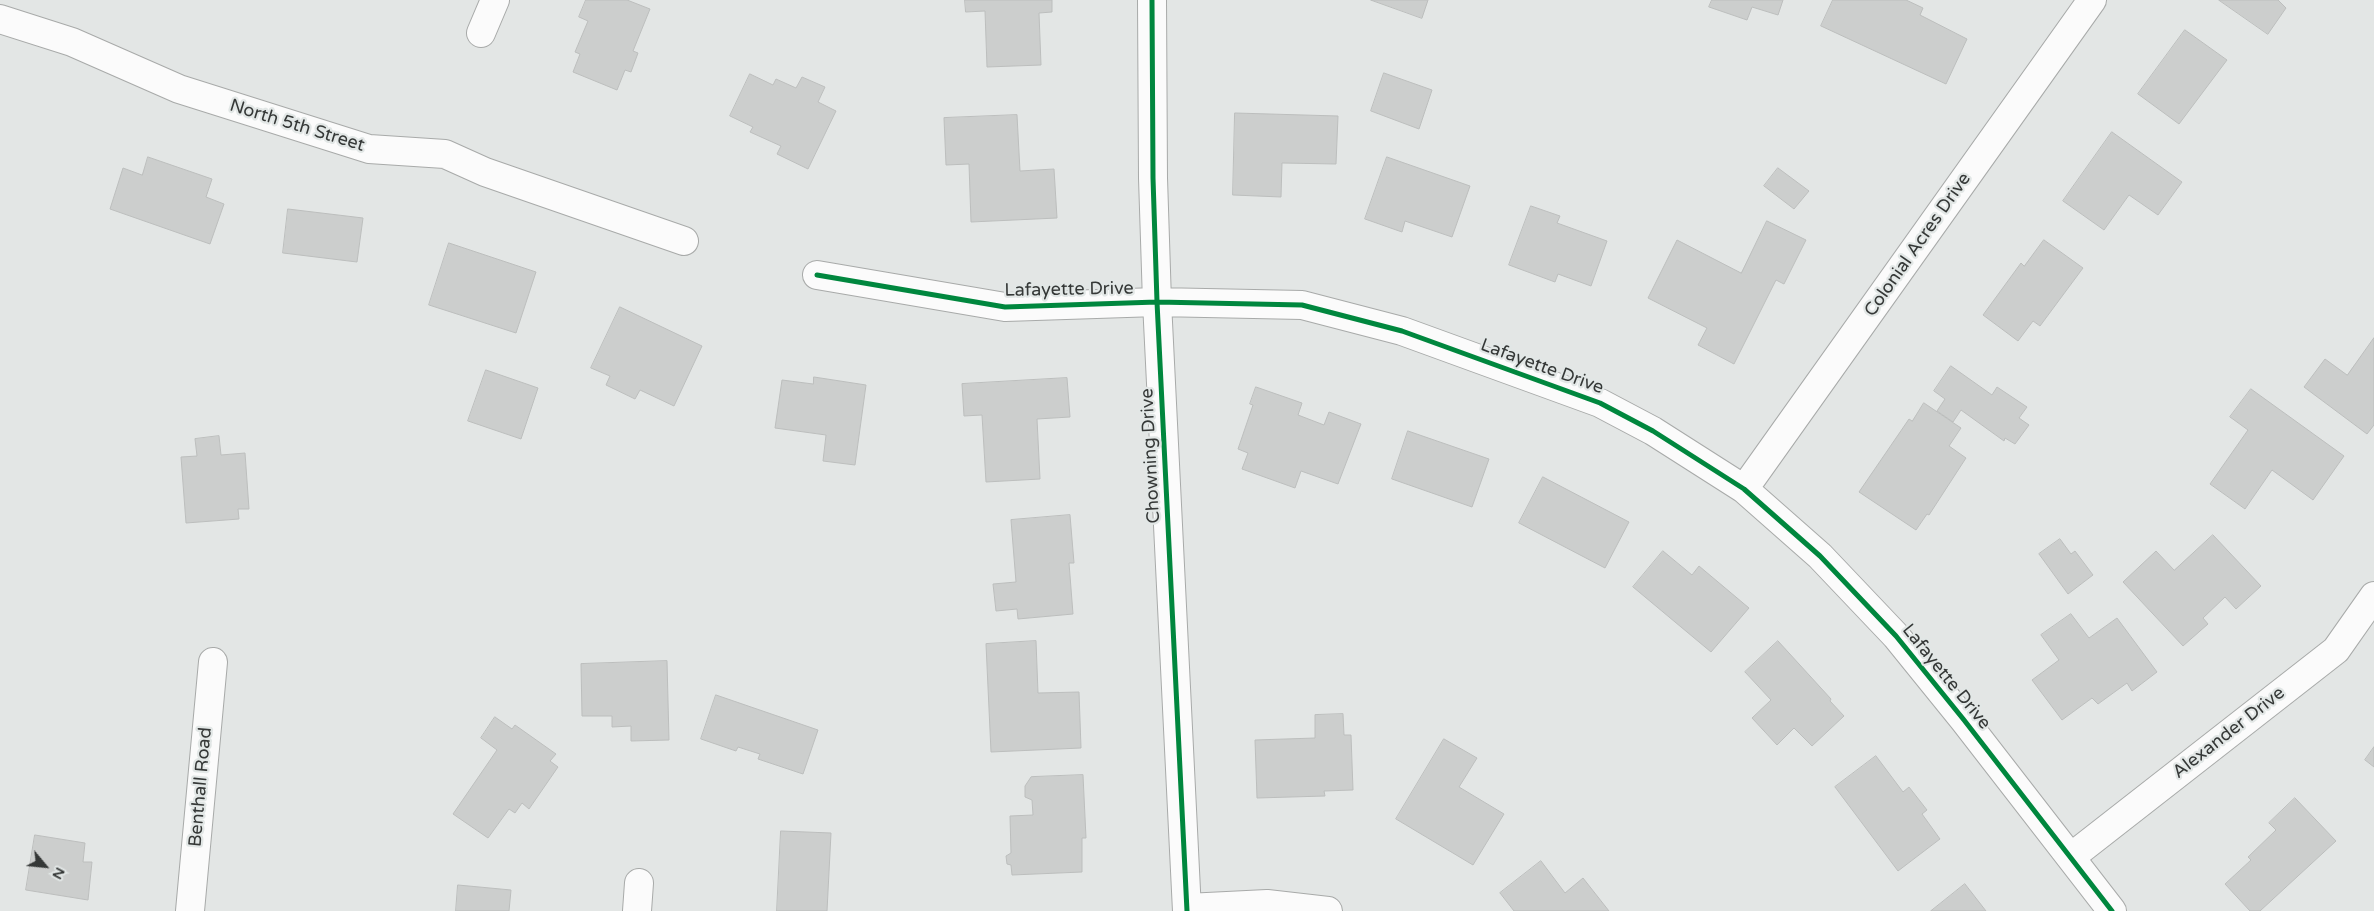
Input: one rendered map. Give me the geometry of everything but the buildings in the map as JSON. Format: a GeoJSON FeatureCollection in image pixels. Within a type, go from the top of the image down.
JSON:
{"type":"FeatureCollection","features":[{"type":"Feature","properties":{"kind":"street"},"geometry":{"type":"LineString","coordinates":[[481,33],[495,0]]}},
{"type":"Feature","properties":{"kind":"street","name":"Chowning Drive"},"geometry":{"type":"LineString","coordinates":[[1152,0],[1153,178],[1157,302],[1188,909]]}},
{"type":"Feature","properties":{"kind":"street","name":"Colonial Acres Drive"},"geometry":{"type":"LineString","coordinates":[[1744,489],[2092,0]]}},
{"type":"Feature","properties":{"kind":"street","name":"North 5th Street"},"geometry":{"type":"LineString","coordinates":[[0,19],[72,42],[179,89],[369,149],[445,154],[485,172],[684,241]]}},
{"type":"Feature","properties":{"kind":"street","name":"Lafayette Drive"},"geometry":{"type":"LineString","coordinates":[[817,274],[1005,307],[1157,302],[1302,304],[1402,331],[1600,403],[1653,431],[1744,489],[1820,556],[1896,636],[1964,720],[2112,911]]}},
{"type":"Feature","properties":{"kind":"street","name":"Alexander Drive"},"geometry":{"type":"LineString","coordinates":[[2071,857],[2336,650],[2374,596]]}},
{"type":"Feature","properties":{"kind":"street","name":"Benthall Road"},"geometry":{"type":"LineString","coordinates":[[190,911],[201,773],[213,662]]}},
{"type":"Feature","properties":{"kind":"street"},"geometry":{"type":"LineString","coordinates":[[637,911],[639,883]]}},
{"type":"Feature","properties":{"kind":"street"},"geometry":{"type":"LineString","coordinates":[[1188,909],[1267,904],[1328,911]]}},
{"type":"Feature","properties":{"kind":"cycle path"},"geometry":{"type":"LineString","coordinates":[[1152,0],[1153,178],[1157,302],[1187,911]]}},
{"type":"Feature","properties":{"kind":"cycle path"},"geometry":{"type":"LineString","coordinates":[[817,275],[1005,307],[1157,302],[1302,305],[1402,331],[1600,403],[1653,431],[1744,489],[1820,556],[1896,636],[1964,720],[2112,911]]}}]}
